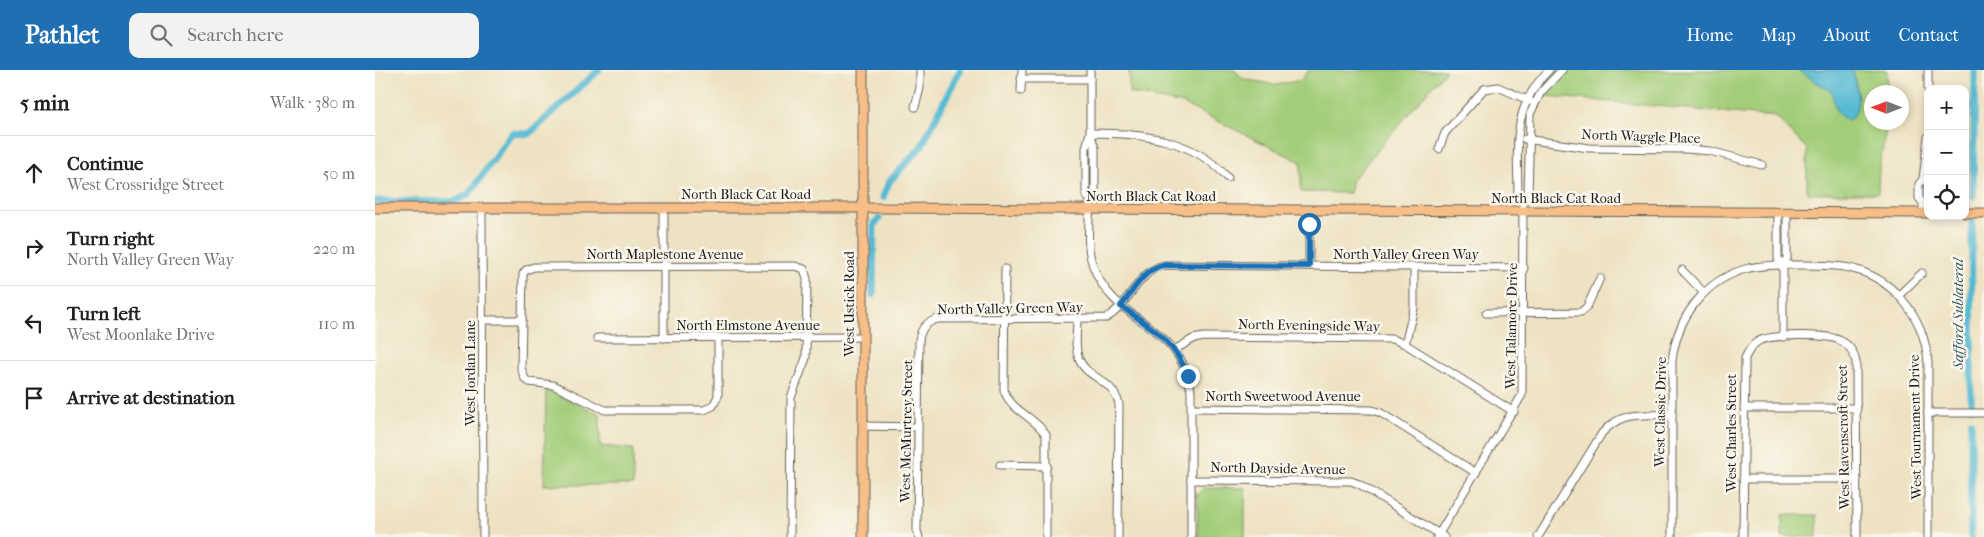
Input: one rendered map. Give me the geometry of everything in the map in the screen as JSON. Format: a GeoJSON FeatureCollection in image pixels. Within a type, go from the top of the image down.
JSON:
{"type":"FeatureCollection","features":[{"type":"Feature","properties":{"kind":"main road","name":"West Ustick Road"},"geometry":{"type":"LineString","coordinates":[[863,70],[863,537]]}},
{"type":"Feature","properties":{"kind":"main road","name":"North Black Cat Road"},"geometry":{"type":"LineString","coordinates":[[375,208],[863,208],[1782,213],[1924,207]]}},
{"type":"Feature","properties":{"kind":"main road"},"geometry":{"type":"LineString","coordinates":[[1969,213],[1984,213]]}},
{"type":"Feature","properties":{"kind":"street"},"geometry":{"type":"LineString","coordinates":[[915,107],[920,88],[920,70]]}},
{"type":"Feature","properties":{"kind":"street"},"geometry":{"type":"LineString","coordinates":[[1021,70],[1021,91]]}},
{"type":"Feature","properties":{"kind":"street"},"geometry":{"type":"LineString","coordinates":[[1090,70],[1090,133],[1086,148],[1086,196],[1090,198],[1089,246],[1093,266],[1105,288],[1121,306],[1159,333],[1175,349],[1183,362],[1191,391],[1191,537]]}},
{"type":"Feature","properties":{"kind":"street"},"geometry":{"type":"LineString","coordinates":[[1549,70],[1527,99],[1521,113],[1518,138],[1519,198],[1523,200],[1528,198],[1531,114],[1541,92],[1562,70]]}},
{"type":"Feature","properties":{"kind":"street"},"geometry":{"type":"LineString","coordinates":[[1928,70],[1928,85]]}},
{"type":"Feature","properties":{"kind":"street"},"geometry":{"type":"LineString","coordinates":[[1021,79],[1090,79]]}},
{"type":"Feature","properties":{"kind":"street"},"geometry":{"type":"LineString","coordinates":[[1439,149],[1445,134],[1484,89],[1498,87],[1535,103]]}},
{"type":"Feature","properties":{"kind":"street"},"geometry":{"type":"LineString","coordinates":[[1090,133],[1126,133],[1173,143],[1216,164],[1228,178]]}},
{"type":"Feature","properties":{"kind":"street","name":"North Waggle Place"},"geometry":{"type":"LineString","coordinates":[[1518,138],[1589,148],[1710,151],[1762,164]]}},
{"type":"Feature","properties":{"kind":"street"},"geometry":{"type":"LineString","coordinates":[[1924,183],[1919,184],[1919,198],[1924,206]]}},
{"type":"Feature","properties":{"kind":"street","name":"West Talamore Drive"},"geometry":{"type":"LineString","coordinates":[[1440,536],[1476,472],[1523,396],[1523,200]]}},
{"type":"Feature","properties":{"kind":"street","name":"West Jordan Lane"},"geometry":{"type":"LineString","coordinates":[[482,208],[483,537]]}},
{"type":"Feature","properties":{"kind":"street"},"geometry":{"type":"LineString","coordinates":[[664,208],[664,338]]}},
{"type":"Feature","properties":{"kind":"street"},"geometry":{"type":"LineString","coordinates":[[1309,211],[1309,266]]}},
{"type":"Feature","properties":{"kind":"street"},"geometry":{"type":"LineString","coordinates":[[1782,213],[1778,259],[1783,265],[1783,336]]}},
{"type":"Feature","properties":{"kind":"street","name":"North Valley Green Way"},"geometry":{"type":"LineString","coordinates":[[924,326],[929,321],[938,320],[1077,320],[1106,318],[1115,313],[1148,271],[1163,265],[1524,268]]}},
{"type":"Feature","properties":{"kind":"street","name":"West Classic Drive"},"geometry":{"type":"LineString","coordinates":[[1672,537],[1672,361],[1676,340],[1687,314],[1704,293],[1719,281],[1738,272],[1759,266],[1783,265]]}},
{"type":"Feature","properties":{"kind":"street","name":"West Tournament Drive"},"geometry":{"type":"LineString","coordinates":[[1783,265],[1831,265],[1855,269],[1882,282],[1899,295],[1916,318],[1925,343],[1928,362],[1928,537]]}},
{"type":"Feature","properties":{"kind":"street","name":"North Maplestone Avenue"},"geometry":{"type":"LineString","coordinates":[[522,320],[522,280],[526,270],[534,266],[795,266],[803,269],[807,279],[807,337]]}},
{"type":"Feature","properties":{"kind":"street"},"geometry":{"type":"LineString","coordinates":[[1405,344],[1414,308],[1415,267]]}},
{"type":"Feature","properties":{"kind":"street"},"geometry":{"type":"LineString","coordinates":[[1005,269],[1004,390],[1007,400],[1036,422],[1046,435],[1047,537]]}},
{"type":"Feature","properties":{"kind":"street"},"geometry":{"type":"LineString","coordinates":[[1682,270],[1704,293]]}},
{"type":"Feature","properties":{"kind":"street"},"geometry":{"type":"LineString","coordinates":[[1899,295],[1921,273]]}},
{"type":"Feature","properties":{"kind":"street"},"geometry":{"type":"LineString","coordinates":[[1486,313],[1581,312],[1587,307],[1601,278]]}},
{"type":"Feature","properties":{"kind":"street"},"geometry":{"type":"LineString","coordinates":[[486,320],[522,320],[523,376],[529,382],[553,385],[605,410],[704,410],[713,406],[718,396],[719,337]]}},
{"type":"Feature","properties":{"kind":"street"},"geometry":{"type":"LineString","coordinates":[[1077,320],[1079,360],[1087,370],[1117,394],[1119,404],[1118,537]]}},
{"type":"Feature","properties":{"kind":"street","name":"West McMurtrey Street"},"geometry":{"type":"LineString","coordinates":[[919,537],[917,530],[919,340],[924,326]]}},
{"type":"Feature","properties":{"kind":"street","name":"West Charles Street"},"geometry":{"type":"LineString","coordinates":[[1743,537],[1744,365],[1750,348],[1758,341],[1783,336]]}},
{"type":"Feature","properties":{"kind":"street","name":"West Ravenscroft Street"},"geometry":{"type":"LineString","coordinates":[[1783,336],[1831,337],[1848,345],[1854,353],[1857,362],[1857,537]]}},
{"type":"Feature","properties":{"kind":"street"},"geometry":{"type":"LineString","coordinates":[[790,537],[791,398],[806,358],[807,337]]}},
{"type":"Feature","properties":{"kind":"street","name":"North Elmstone Avenue"},"geometry":{"type":"LineString","coordinates":[[597,338],[863,337]]}},
{"type":"Feature","properties":{"kind":"street","name":"North Eveningside Way"},"geometry":{"type":"LineString","coordinates":[[1175,349],[1193,339],[1214,337],[1392,339],[1405,344],[1514,412]]}},
{"type":"Feature","properties":{"kind":"street","name":"North Sweetwood Avenue"},"geometry":{"type":"LineString","coordinates":[[1191,408],[1371,410],[1381,413],[1476,472]]}},
{"type":"Feature","properties":{"kind":"street"},"geometry":{"type":"LineString","coordinates":[[1744,408],[1857,408]]}},
{"type":"Feature","properties":{"kind":"street"},"geometry":{"type":"LineString","coordinates":[[1928,413],[1984,413]]}},
{"type":"Feature","properties":{"kind":"street"},"geometry":{"type":"LineString","coordinates":[[1538,537],[1602,433],[1611,424],[1623,417],[1636,414],[1672,415]]}},
{"type":"Feature","properties":{"kind":"street"},"geometry":{"type":"LineString","coordinates":[[863,426],[918,426]]}},
{"type":"Feature","properties":{"kind":"street"},"geometry":{"type":"LineString","coordinates":[[1000,465],[1047,466]]}},
{"type":"Feature","properties":{"kind":"street"},"geometry":{"type":"LineString","coordinates":[[1743,479],[1857,479]]}},
{"type":"Feature","properties":{"kind":"street","name":"North Dayside Avenue"},"geometry":{"type":"LineString","coordinates":[[1191,480],[1351,481],[1359,484],[1440,536]]}},
{"type":"Feature","properties":{"kind":"green space"},"geometry":{"type":"Polygon","coordinates":[[[1129,70],[1235,70],[1243,79],[1277,85],[1301,80],[1309,70],[1446,70],[1351,181],[1350,193],[1301,192],[1301,162],[1183,104],[1129,93],[1129,70]]]}},
{"type":"Feature","properties":{"kind":"green space"},"geometry":{"type":"Polygon","coordinates":[[[1553,70],[1887,70],[1887,85],[1864,85],[1864,130],[1886,130],[1879,168],[1878,193],[1807,193],[1807,149],[1776,117],[1546,96],[1563,78],[1553,70]]]}},
{"type":"Feature","properties":{"kind":"green space"},"geometry":{"type":"Polygon","coordinates":[[[546,390],[600,414],[600,446],[633,449],[633,485],[544,485],[546,390]]]}},
{"type":"Feature","properties":{"kind":"green space"},"geometry":{"type":"Polygon","coordinates":[[[1203,488],[1245,488],[1245,537],[1198,537],[1197,494],[1203,488]]]}},
{"type":"Feature","properties":{"kind":"green space"},"geometry":{"type":"Polygon","coordinates":[[[1782,515],[1817,515],[1817,537],[1782,537],[1782,515]]]}},
{"type":"Feature","properties":{"kind":"water"},"geometry":{"type":"Polygon","coordinates":[[[1798,70],[1853,70],[1858,97],[1858,104],[1854,115],[1849,120],[1841,116],[1836,110],[1832,92],[1798,70]]]}},
{"type":"Feature","properties":{"kind":"waterway"},"geometry":{"type":"LineString","coordinates":[[375,201],[454,202],[469,194],[512,133],[529,134],[599,70]]}},
{"type":"Feature","properties":{"kind":"waterway"},"geometry":{"type":"LineString","coordinates":[[883,197],[889,182],[921,147],[960,70]]}},
{"type":"Feature","properties":{"kind":"waterway","name":"Safford Sublateral"},"geometry":{"type":"LineString","coordinates":[[1973,196],[1975,70]]}},
{"type":"Feature","properties":{"kind":"waterway"},"geometry":{"type":"LineString","coordinates":[[873,295],[874,224],[879,219]]}},
{"type":"Feature","properties":{"kind":"waterway","name":"Safford Sublateral"},"geometry":{"type":"LineString","coordinates":[[1971,407],[1972,221]]}},
{"type":"Feature","properties":{"kind":"waterway","name":"Safford Sublateral"},"geometry":{"type":"LineString","coordinates":[[1971,422],[1971,537]]}},
{"type":"Feature","properties":{"kind":"route"},"geometry":{"type":"LineString","coordinates":[[1188,376],[1183,362],[1175,349],[1159,333],[1121,306],[1142,277],[1155,267],[1163,265],[1309,266],[1309,224]]}}]}
